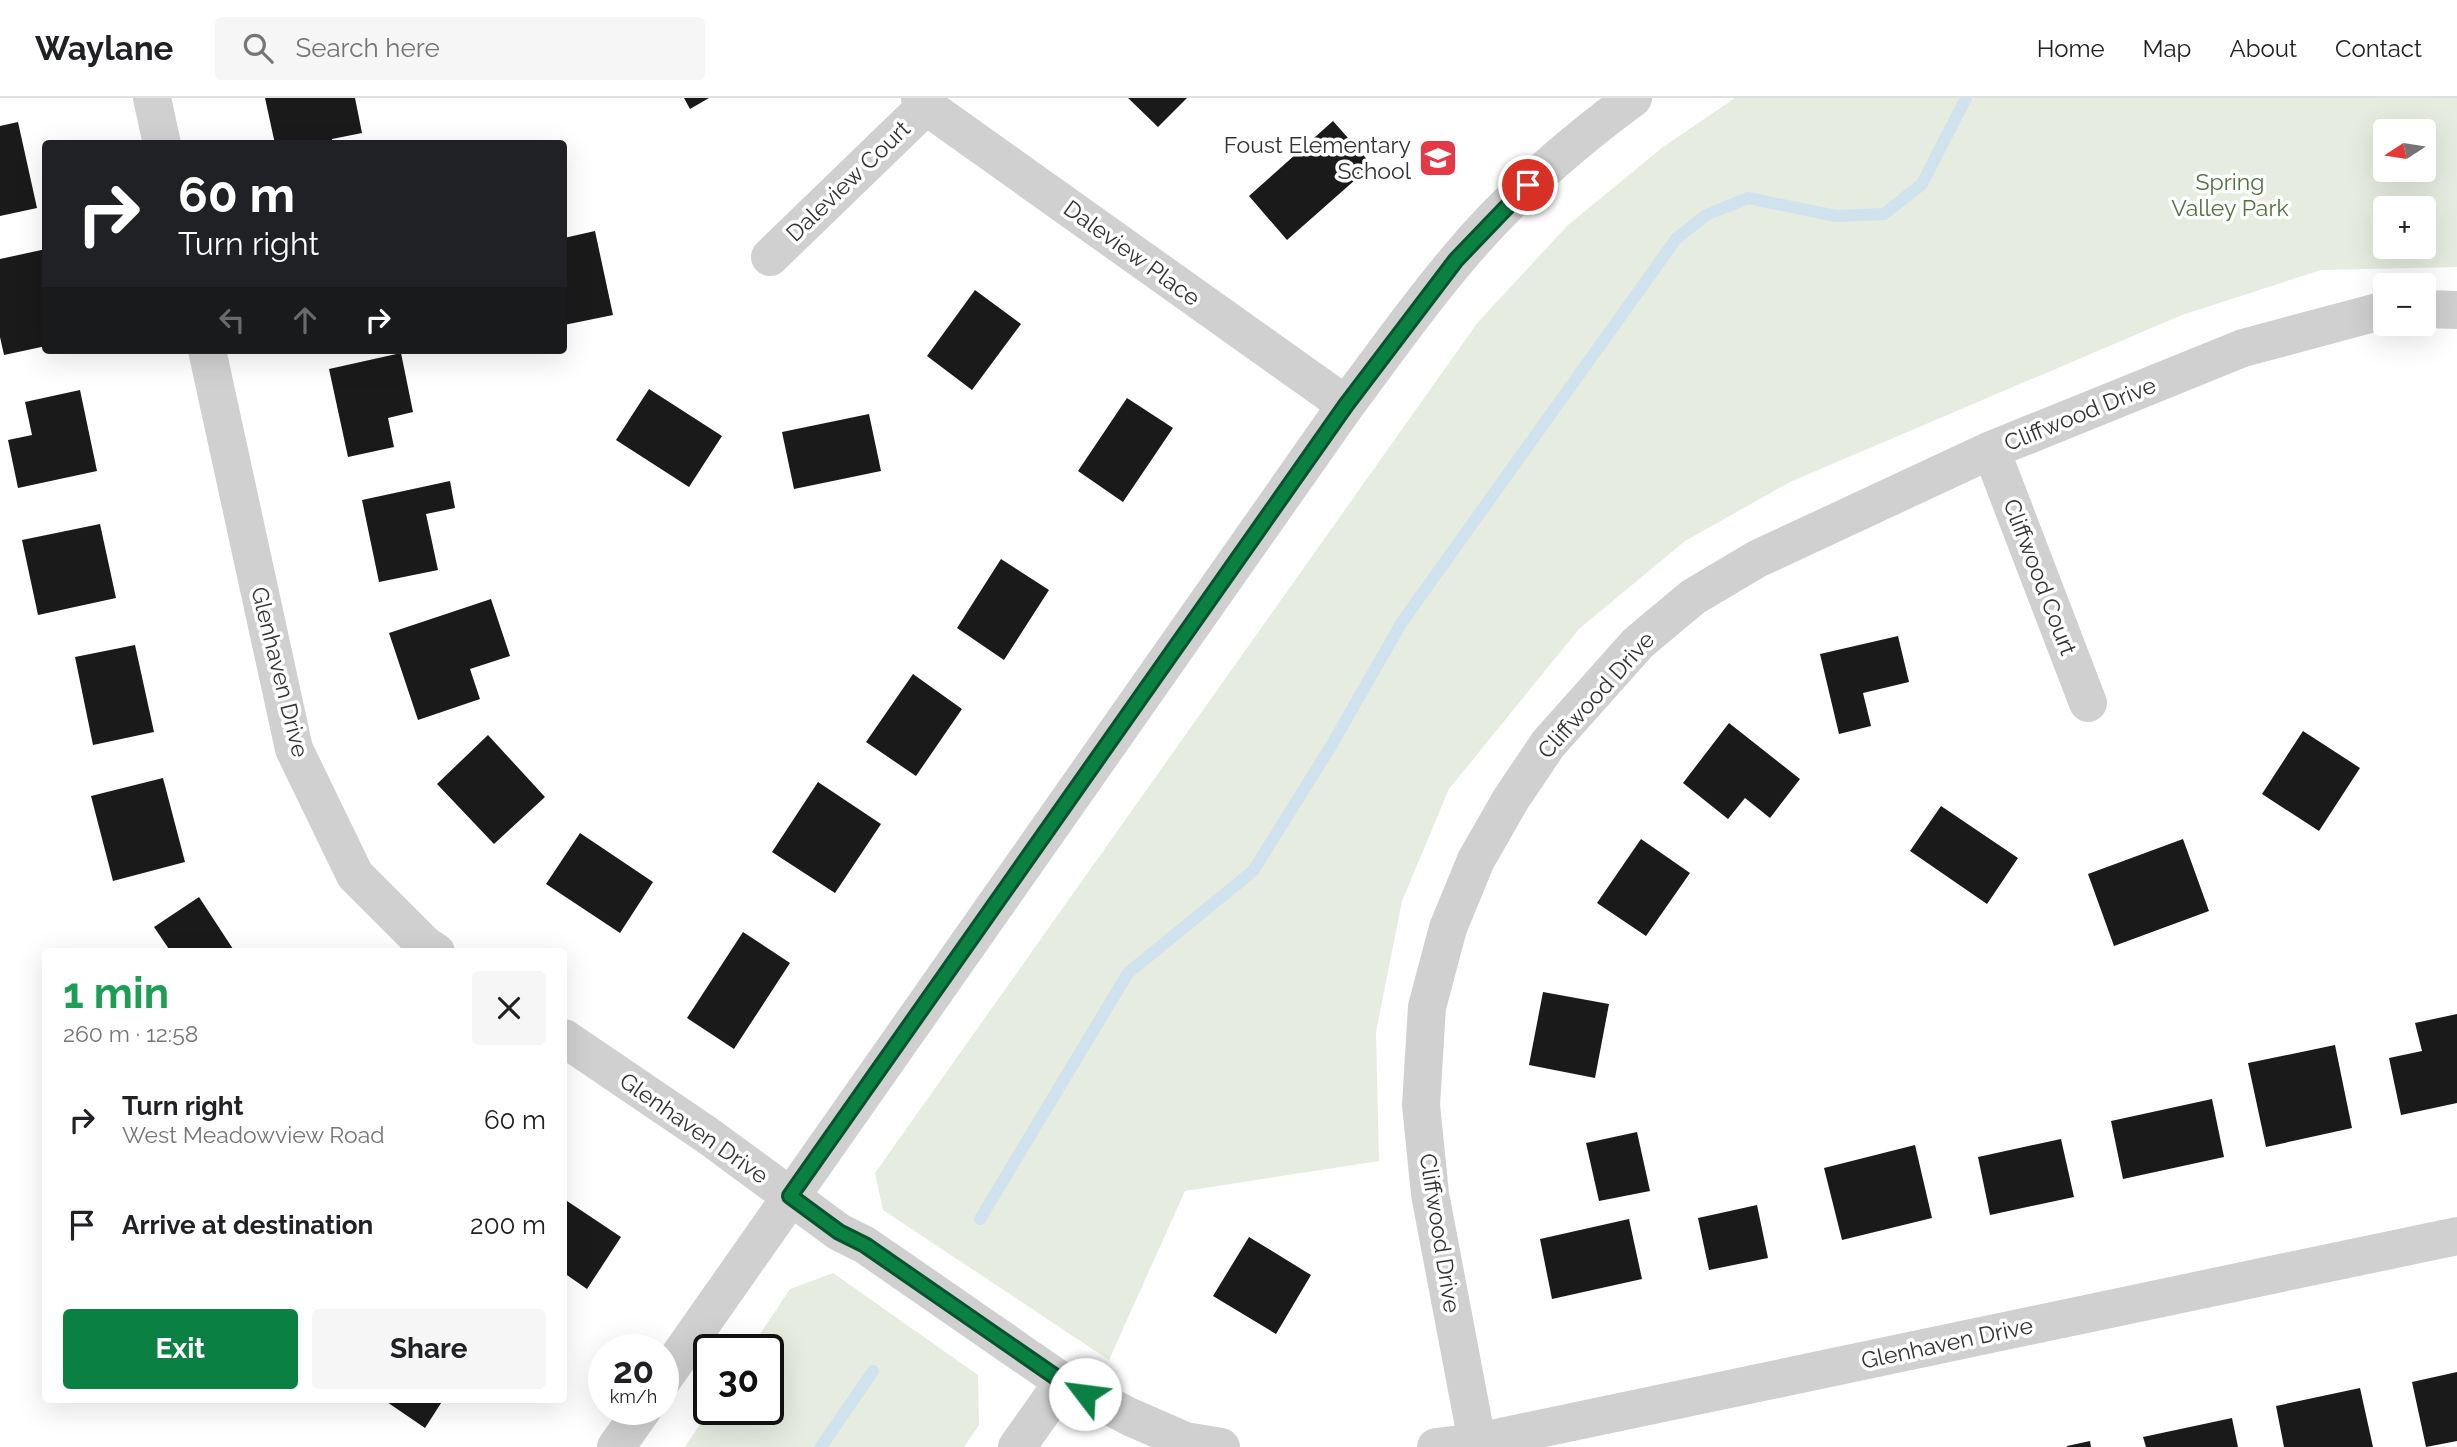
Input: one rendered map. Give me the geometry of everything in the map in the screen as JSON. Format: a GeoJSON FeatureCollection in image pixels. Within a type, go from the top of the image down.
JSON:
{"type":"FeatureCollection","features":[{"type":"Feature","properties":{"kind":"street"},"geometry":{"type":"LineString","coordinates":[[152,98],[161,140]]}},
{"type":"Feature","properties":{"kind":"street"},"geometry":{"type":"LineString","coordinates":[[679,1356],[1346,405],[1456,260],[1537,176],[1581,136],[1633,98]]}},
{"type":"Feature","properties":{"kind":"street","name":"Daleview Place"},"geometry":{"type":"LineString","coordinates":[[923,102],[1346,405]]}},
{"type":"Feature","properties":{"kind":"street","name":"Daleview Court"},"geometry":{"type":"LineString","coordinates":[[770,257],[923,102]]}},
{"type":"Feature","properties":{"kind":"street"},"geometry":{"type":"LineString","coordinates":[[2436,309],[2457,310]]}},
{"type":"Feature","properties":{"kind":"street","name":"Cliffwood Drive"},"geometry":{"type":"LineString","coordinates":[[1477,1444],[1430,1194],[1421,1105],[1427,1007],[1448,928],[1476,860],[1511,799],[1548,744],[1638,643],[1693,597],[1757,559],[1991,450],[2243,348],[2373,313]]}},
{"type":"Feature","properties":{"kind":"street","name":"Glenhaven Drive"},"geometry":{"type":"LineString","coordinates":[[209,354],[295,748],[355,875],[430,948]]}},
{"type":"Feature","properties":{"kind":"street","name":"Cliffwood Court"},"geometry":{"type":"LineString","coordinates":[[1991,450],[2088,704]]}},
{"type":"Feature","properties":{"kind":"street","name":"Glenhaven Drive"},"geometry":{"type":"LineString","coordinates":[[567,1040],[706,1135],[839,1232],[865,1245],[1063,1382],[1129,1418],[1185,1441],[1221,1447]]}},
{"type":"Feature","properties":{"kind":"street","name":"Glenhaven Drive"},"geometry":{"type":"LineString","coordinates":[[1436,1447],[1477,1444],[2457,1236]]}},
{"type":"Feature","properties":{"kind":"street"},"geometry":{"type":"LineString","coordinates":[[1017,1447],[1063,1382]]}},
{"type":"Feature","properties":{"kind":"street"},"geometry":{"type":"LineString","coordinates":[[616,1447],[632,1425]]}},
{"type":"Feature","properties":{"kind":"green space","name":"Spring Valley Park"},"geometry":{"type":"Polygon","coordinates":[[[1735,98],[2457,98],[2457,267],[2321,270],[2182,315],[1790,482],[1685,541],[1579,629],[1449,789],[1402,901],[1376,1032],[1379,1161],[1185,1191],[1109,1360],[883,1210],[875,1173],[1478,322],[1568,225],[1663,147],[1735,98]]]}},
{"type":"Feature","properties":{"kind":"green space"},"geometry":{"type":"Polygon","coordinates":[[[833,1273],[978,1375],[979,1425],[964,1447],[685,1447],[699,1425],[784,1425],[784,1334],[760,1334],[790,1289],[833,1273]]]}},
{"type":"Feature","properties":{"kind":"building"},"geometry":{"type":"Polygon","coordinates":[[[265,98],[355,98],[362,133],[332,140],[274,140],[265,98]]]}},
{"type":"Feature","properties":{"kind":"building"},"geometry":{"type":"Polygon","coordinates":[[[684,98],[709,98],[690,109],[684,98]]]}},
{"type":"Feature","properties":{"kind":"building"},"geometry":{"type":"Polygon","coordinates":[[[1128,98],[1187,98],[1158,127],[1128,98]]]}},
{"type":"Feature","properties":{"kind":"building"},"geometry":{"type":"Polygon","coordinates":[[[1333,121],[1372,165],[1287,240],[1249,196],[1333,121]]]}},
{"type":"Feature","properties":{"kind":"building"},"geometry":{"type":"Polygon","coordinates":[[[18,122],[37,208],[0,216],[0,126],[18,122]]]}},
{"type":"Feature","properties":{"kind":"building"},"geometry":{"type":"Polygon","coordinates":[[[595,231],[613,315],[567,324],[567,237],[595,231]]]}},
{"type":"Feature","properties":{"kind":"building"},"geometry":{"type":"Polygon","coordinates":[[[42,250],[42,347],[4,355],[0,337],[0,259],[42,250]]]}},
{"type":"Feature","properties":{"kind":"building"},"geometry":{"type":"Polygon","coordinates":[[[975,290],[1021,324],[972,390],[927,356],[975,290]]]}},
{"type":"Feature","properties":{"kind":"building"},"geometry":{"type":"Polygon","coordinates":[[[401,354],[413,412],[388,418],[394,447],[348,457],[329,369],[401,354]]]}},
{"type":"Feature","properties":{"kind":"building"},"geometry":{"type":"Polygon","coordinates":[[[649,389],[722,436],[689,487],[616,440],[649,389]]]}},
{"type":"Feature","properties":{"kind":"building"},"geometry":{"type":"Polygon","coordinates":[[[80,390],[97,471],[18,488],[8,440],[32,435],[25,402],[80,390]]]}},
{"type":"Feature","properties":{"kind":"building"},"geometry":{"type":"Polygon","coordinates":[[[1127,398],[1173,428],[1123,502],[1078,471],[1127,398]]]}},
{"type":"Feature","properties":{"kind":"building"},"geometry":{"type":"Polygon","coordinates":[[[869,414],[881,471],[794,489],[782,432],[869,414]]]}},
{"type":"Feature","properties":{"kind":"building"},"geometry":{"type":"Polygon","coordinates":[[[450,481],[455,508],[426,514],[438,570],[379,582],[362,500],[450,481]]]}},
{"type":"Feature","properties":{"kind":"building"},"geometry":{"type":"Polygon","coordinates":[[[100,524],[116,598],[38,615],[22,540],[100,524]]]}},
{"type":"Feature","properties":{"kind":"building"},"geometry":{"type":"Polygon","coordinates":[[[1001,559],[1049,590],[1004,660],[957,628],[1001,559]]]}},
{"type":"Feature","properties":{"kind":"building"},"geometry":{"type":"Polygon","coordinates":[[[491,599],[510,656],[470,669],[480,699],[418,720],[389,633],[491,599]]]}},
{"type":"Feature","properties":{"kind":"building"},"geometry":{"type":"Polygon","coordinates":[[[1898,636],[1909,682],[1863,693],[1871,726],[1839,734],[1820,654],[1898,636]]]}},
{"type":"Feature","properties":{"kind":"building"},"geometry":{"type":"Polygon","coordinates":[[[135,645],[154,732],[93,745],[75,657],[135,645]]]}},
{"type":"Feature","properties":{"kind":"building"},"geometry":{"type":"Polygon","coordinates":[[[913,674],[962,709],[916,776],[866,742],[913,674]]]}},
{"type":"Feature","properties":{"kind":"building"},"geometry":{"type":"Polygon","coordinates":[[[1729,723],[1800,779],[1770,818],[1745,798],[1728,819],[1683,783],[1729,723]]]}},
{"type":"Feature","properties":{"kind":"building"},"geometry":{"type":"Polygon","coordinates":[[[2303,731],[2360,768],[2319,831],[2262,794],[2303,731]]]}},
{"type":"Feature","properties":{"kind":"building"},"geometry":{"type":"Polygon","coordinates":[[[488,735],[545,797],[494,844],[437,784],[488,735]]]}},
{"type":"Feature","properties":{"kind":"building"},"geometry":{"type":"Polygon","coordinates":[[[163,778],[185,862],[113,881],[91,796],[163,778]]]}},
{"type":"Feature","properties":{"kind":"building"},"geometry":{"type":"Polygon","coordinates":[[[818,782],[881,824],[835,893],[772,852],[818,782]]]}},
{"type":"Feature","properties":{"kind":"building"},"geometry":{"type":"Polygon","coordinates":[[[1941,806],[2018,858],[1987,904],[1910,851],[1941,806]]]}},
{"type":"Feature","properties":{"kind":"building"},"geometry":{"type":"Polygon","coordinates":[[[580,833],[653,882],[620,933],[546,884],[580,833]]]}},
{"type":"Feature","properties":{"kind":"building"},"geometry":{"type":"Polygon","coordinates":[[[1641,839],[1690,873],[1646,936],[1597,903],[1641,839]]]}},
{"type":"Feature","properties":{"kind":"building"},"geometry":{"type":"Polygon","coordinates":[[[2183,839],[2209,911],[2114,946],[2088,874],[2183,839]]]}},
{"type":"Feature","properties":{"kind":"building"},"geometry":{"type":"Polygon","coordinates":[[[199,897],[232,948],[168,948],[154,927],[199,897]]]}},
{"type":"Feature","properties":{"kind":"building"},"geometry":{"type":"Polygon","coordinates":[[[743,932],[790,963],[734,1049],[687,1018],[743,932]]]}},
{"type":"Feature","properties":{"kind":"building"},"geometry":{"type":"Polygon","coordinates":[[[1543,992],[1609,1004],[1595,1078],[1529,1065],[1543,992]]]}},
{"type":"Feature","properties":{"kind":"building"},"geometry":{"type":"Polygon","coordinates":[[[2457,1014],[2457,1103],[2401,1115],[2389,1058],[2422,1051],[2415,1023],[2457,1014]]]}},
{"type":"Feature","properties":{"kind":"building"},"geometry":{"type":"Polygon","coordinates":[[[2335,1045],[2352,1128],[2266,1147],[2248,1063],[2335,1045]]]}},
{"type":"Feature","properties":{"kind":"building"},"geometry":{"type":"Polygon","coordinates":[[[2212,1099],[2224,1157],[2123,1179],[2111,1121],[2212,1099]]]}},
{"type":"Feature","properties":{"kind":"building"},"geometry":{"type":"Polygon","coordinates":[[[1637,1132],[1650,1191],[1599,1201],[1586,1143],[1637,1132]]]}},
{"type":"Feature","properties":{"kind":"building"},"geometry":{"type":"Polygon","coordinates":[[[2061,1139],[2074,1197],[1990,1215],[1978,1157],[2061,1139]]]}},
{"type":"Feature","properties":{"kind":"building"},"geometry":{"type":"Polygon","coordinates":[[[1915,1145],[1932,1218],[1842,1240],[1824,1168],[1915,1145]]]}},
{"type":"Feature","properties":{"kind":"building"},"geometry":{"type":"Polygon","coordinates":[[[567,1201],[621,1237],[587,1289],[567,1275],[567,1201]]]}},
{"type":"Feature","properties":{"kind":"building"},"geometry":{"type":"Polygon","coordinates":[[[1757,1205],[1768,1258],[1709,1270],[1698,1218],[1757,1205]]]}},
{"type":"Feature","properties":{"kind":"building"},"geometry":{"type":"Polygon","coordinates":[[[1629,1219],[1642,1279],[1552,1299],[1540,1239],[1629,1219]]]}},
{"type":"Feature","properties":{"kind":"building"},"geometry":{"type":"Polygon","coordinates":[[[1249,1237],[1311,1275],[1276,1334],[1213,1296],[1249,1237]]]}},
{"type":"Feature","properties":{"kind":"building"},"geometry":{"type":"Polygon","coordinates":[[[2457,1372],[2457,1441],[2426,1447],[2412,1382],[2457,1372]]]}},
{"type":"Feature","properties":{"kind":"building"},"geometry":{"type":"Polygon","coordinates":[[[2360,1388],[2373,1447],[2284,1447],[2276,1406],[2360,1388]]]}},
{"type":"Feature","properties":{"kind":"building"},"geometry":{"type":"Polygon","coordinates":[[[388,1403],[441,1403],[425,1428],[388,1403]]]}},
{"type":"Feature","properties":{"kind":"building"},"geometry":{"type":"Polygon","coordinates":[[[2232,1418],[2238,1447],[2146,1447],[2143,1437],[2232,1418]]]}},
{"type":"Feature","properties":{"kind":"building"},"geometry":{"type":"Polygon","coordinates":[[[2090,1441],[2091,1447],[2067,1447],[2067,1446],[2090,1441]]]}},
{"type":"Feature","properties":{"kind":"waterway"},"geometry":{"type":"LineString","coordinates":[[980,1219],[1128,973],[1253,871],[1331,746],[1402,622],[1676,239],[1706,215],[1748,198],[1836,216],[1884,214],[1922,184],[1966,98]]}},
{"type":"Feature","properties":{"kind":"waterway"},"geometry":{"type":"LineString","coordinates":[[821,1447],[873,1371]]}},
{"type":"Feature","properties":{"kind":"place","name":"Foust Elementary School"},"geometry":{"type":"Point","coordinates":[1438,158]}},
{"type":"Feature","properties":{"kind":"route"},"geometry":{"type":"LineString","coordinates":[[1085,1394],[1063,1382],[865,1245],[839,1232],[790,1196],[1346,405],[1456,260],[1528,185]]}}]}
